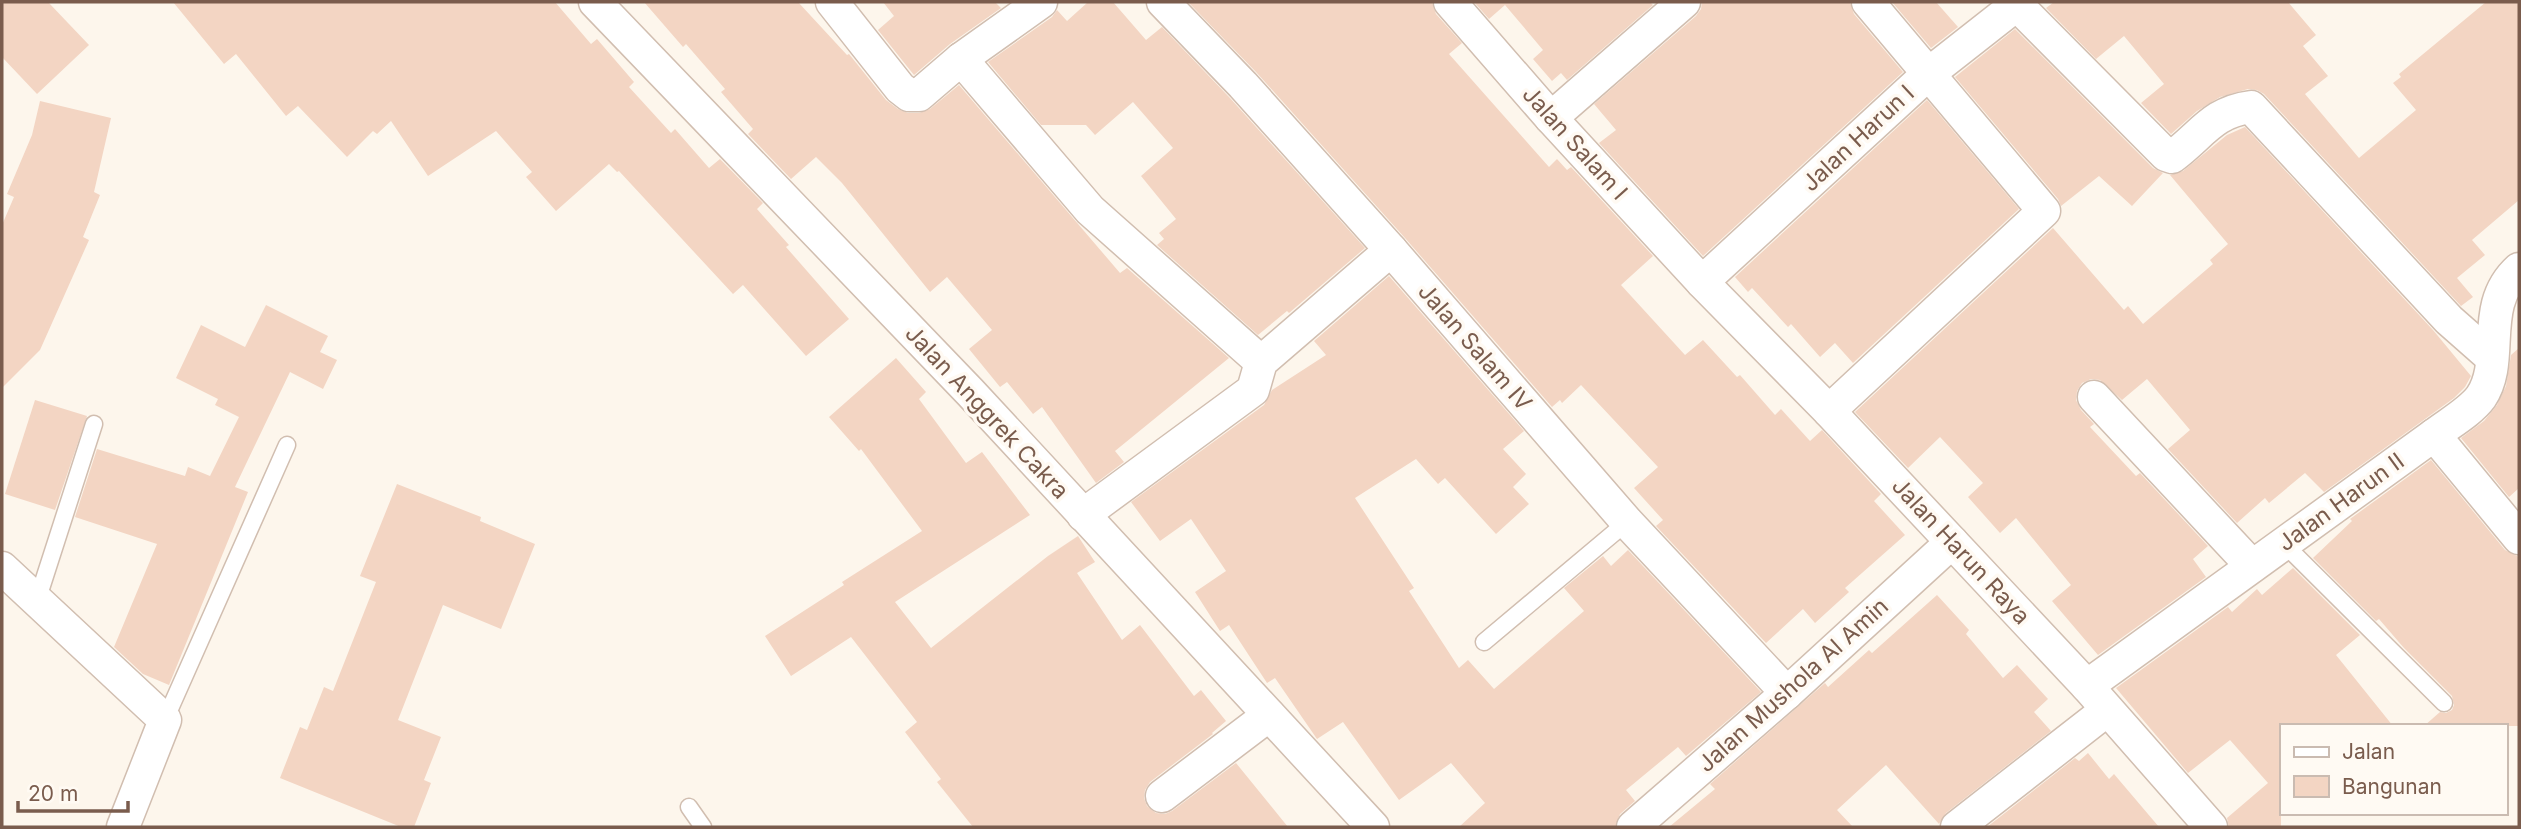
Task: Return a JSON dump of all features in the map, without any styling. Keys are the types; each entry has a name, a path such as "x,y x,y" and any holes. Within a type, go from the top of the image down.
{"street":[{"name":"Jalan Anggrek Cakra","path":"595,2 970,392 1373,827"},
{"path":"832,2 900,88 909,95 919,95 961,59 1041,2"},
{"name":"Jalan Salam IV","path":"1163,2 1243,85 1391,250 1627,522 1787,693"},
{"name":"Jalan Salam I","path":"1450,2 1550,118 1702,282"},
{"path":"1550,118 1684,2"},
{"path":"1829,411 2045,211 1927,75 1868,2"},
{"path":"2019,3 2166,155 2172,157 2188,146 2219,116 2235,109 2252,107 2449,320 2491,357"},
{"name":"Jalan Harun I","path":"1702,282 1927,75 2019,3"},
{"path":"961,59 1090,210 1261,362"},
{"path":"1083,515 1253,390 1261,362 1391,250"},
{"name":"Jalan Harun II","path":"2087,686 2434,435 2480,398 2489,380 2498,302 2504,286 2519,269"},
{"name":"Jalan Harun Raya","path":"1702,282 1829,411 2087,686 2211,827"},
{"path":"2094,397 2252,566"},
{"path":"2434,435 2519,538"},
{"name":"Jalan Mushola Al Amin","path":"1633,827 1787,693 1952,542"},
{"path":"2,568 165,720 123,827"},
{"path":"1957,827 2107,710"},
{"path":"1162,796 1269,715"}],"lane":[{"path":"37,601 94,424"},
{"path":"165,720 287,444"},
{"path":"1484,642 1627,522"},
{"path":"2284,544 2444,703"},
{"path":"689,807 703,827"}],"building":[{"path":"2,2 48,2 89,45 37,94 2,57"},
{"path":"173,2 555,2 591,44 597,39 634,82 629,87 671,133 675,129 709,168 720,159 763,203 757,209 789,245 786,247 849,319 806,356 743,285 733,294 619,171 609,164 556,211 526,177 532,172 496,131 428,176 391,121 377,134 373,131 347,157 298,106 286,116 236,54 224,64"},
{"path":"644,2 798,2 847,55 849,54 886,100 908,113 930,109 959,85 1120,273 1127,268 1229,358 1115,451 1124,462 1096,483 1042,407 1033,414 1007,382 1000,387 969,349 992,330 947,277 930,292 842,183 816,157 791,179 748,134 753,129 721,92 725,89 686,44 683,47"},
{"path":"883,2 995,2 1001,8 950,44 914,75 878,30 894,16"},
{"path":"1088,2 1113,2 1146,40 1162,27 1365,248 1289,313 1287,311 1258,335 1157,245 1164,239 1159,233 1176,219 1141,176 1173,148 1133,102 1095,135 1086,125 1041,125 988,62 1052,17 1057,10 1067,21"},
{"path":"1432,2 1436,14 1462,43 1449,54 1549,167 1557,159 1567,170 1571,167 1653,256 1621,285 1685,355 1703,340 1737,377 1740,375 1775,415 1781,409 1810,441 1822,430 1881,494 1874,501 1905,535 1845,588 1849,592 1815,623 1803,609 1766,643 1656,526 1663,520 1634,488 1658,467 1581,385 1562,403 1560,400 1552,407 1405,238 1256,72 1189,3"},
{"path":"1474,2 1650,2 1653,5 1567,80 1561,73 1552,81 1533,59 1543,50 1505,5 1489,19"},
{"path":"1702,2 1850,2 1854,14 1903,72 1703,256 1599,143 1616,130 1594,104 1696,16"},
{"path":"1892,2 1936,2 1958,27 1931,48"},
{"path":"2054,2 2288,2 2316,35 2303,46 2328,76 2305,94 2359,158 2416,110 2393,83 2401,77 2399,74 2486,2 2519,2 2519,200 2472,240 2485,255 2457,278 2473,297 2461,306 2264,94 2248,89 2220,97 2197,111 2171,134 2141,103 2164,84 2124,36 2096,59 2046,8"},
{"path":"2015,29 2153,168 2163,173 2132,206 2099,176 2061,206 2058,199 1955,77"},
{"path":"1927,100 2019,209 1853,363 1835,343 1820,357 1791,324 1788,327 1752,288 1748,292 1735,277"},
{"path":"40,101 111,118 94,192 100,195 83,237 89,240 40,350 2,388 2,225 14,197 7,194 32,135"},
{"path":"2245,127 2433,330 2471,376 2454,398 2324,492 2305,473 2269,503 2265,498 2237,523 2168,449 2190,430 2147,379 2122,400 2100,380 2091,379 2082,383 2076,400 2094,424 2090,427 2136,476 2140,473 2208,546 2193,559 2206,577 2098,655 2052,601 2071,585 2016,518 2000,533 1968,497 1983,483 1940,437 1908,468 1855,412 2053,228 2124,310 2128,306 2143,324 2213,264 2210,260 2228,244 2170,175 2183,171 2227,135"},
{"path":"1389,276 1524,431 1503,449 1526,474 1513,487 1529,504 1496,534 1445,478 1438,484 1416,459 1355,498 1414,588 1409,591 1459,668 1468,660 1494,689 1584,611 1564,588 1603,556 1611,566 1628,550 1761,692 1686,756 1678,747 1626,790 1635,801 1620,814 1615,827 1459,827 1485,803 1451,763 1399,800 1343,722 1317,739 1275,678 1267,683 1229,625 1220,631 1195,592 1226,571 1191,519 1160,541 1131,502 1264,405 1272,390 1326,355 1314,341"},
{"path":"266,305 328,336 320,352 337,360 323,389 290,372 235,487 248,492 169,685 143,674 114,647 157,544 75,517 97,449 185,476 188,467 210,476 239,417 215,405 218,399 176,378 201,325 245,347"},
{"path":"2519,348 2519,488 2509,497 2461,438 2484,421 2497,405 2506,386 2511,355"},
{"path":"896,358 926,392 919,399 966,463 982,452 1030,515 895,602 931,648 1048,556 1078,536 1095,562 1077,573 1122,640 1140,625 1194,696 1201,690 1226,721 1150,782 1144,798 1147,806 1156,813 1165,814 1172,811 1236,763 1288,827 973,827 937,782 941,779 905,732 917,722 851,637 791,676 765,636 922,531 861,449 859,451 829,417"},
{"path":"35,400 87,416 55,510 5,494"},
{"path":"2431,460 2505,550 2519,557 2519,726 2426,724 2440,712 2452,710 2452,696 2379,619 2376,621 2313,558 2352,521 2350,519"},
{"path":"397,484 481,517 480,521 535,544 501,629 443,605 398,720 441,737 424,780 431,783 414,827 401,827 280,778 300,727 307,730 324,687 333,691 376,582 360,576"},
{"path":"2293,568 2360,635 2336,655 2391,724 2280,724 2281,827 2229,827 2227,818 2268,783 2230,740 2188,773 2116,688 2228,607 2232,612 2257,589 2262,595"},
{"path":"1937,595 1969,630 1966,634 2003,678 2017,665 2048,699 2034,712 2051,731 1946,813 1939,824 1886,765 1837,810 1853,827 1669,827 1715,789 1710,784 1825,683 1828,687 1869,650 1872,653"},
{"path":"2088,753 2109,779 2114,774 2159,827 1987,827 2075,758 2079,761"}]}
